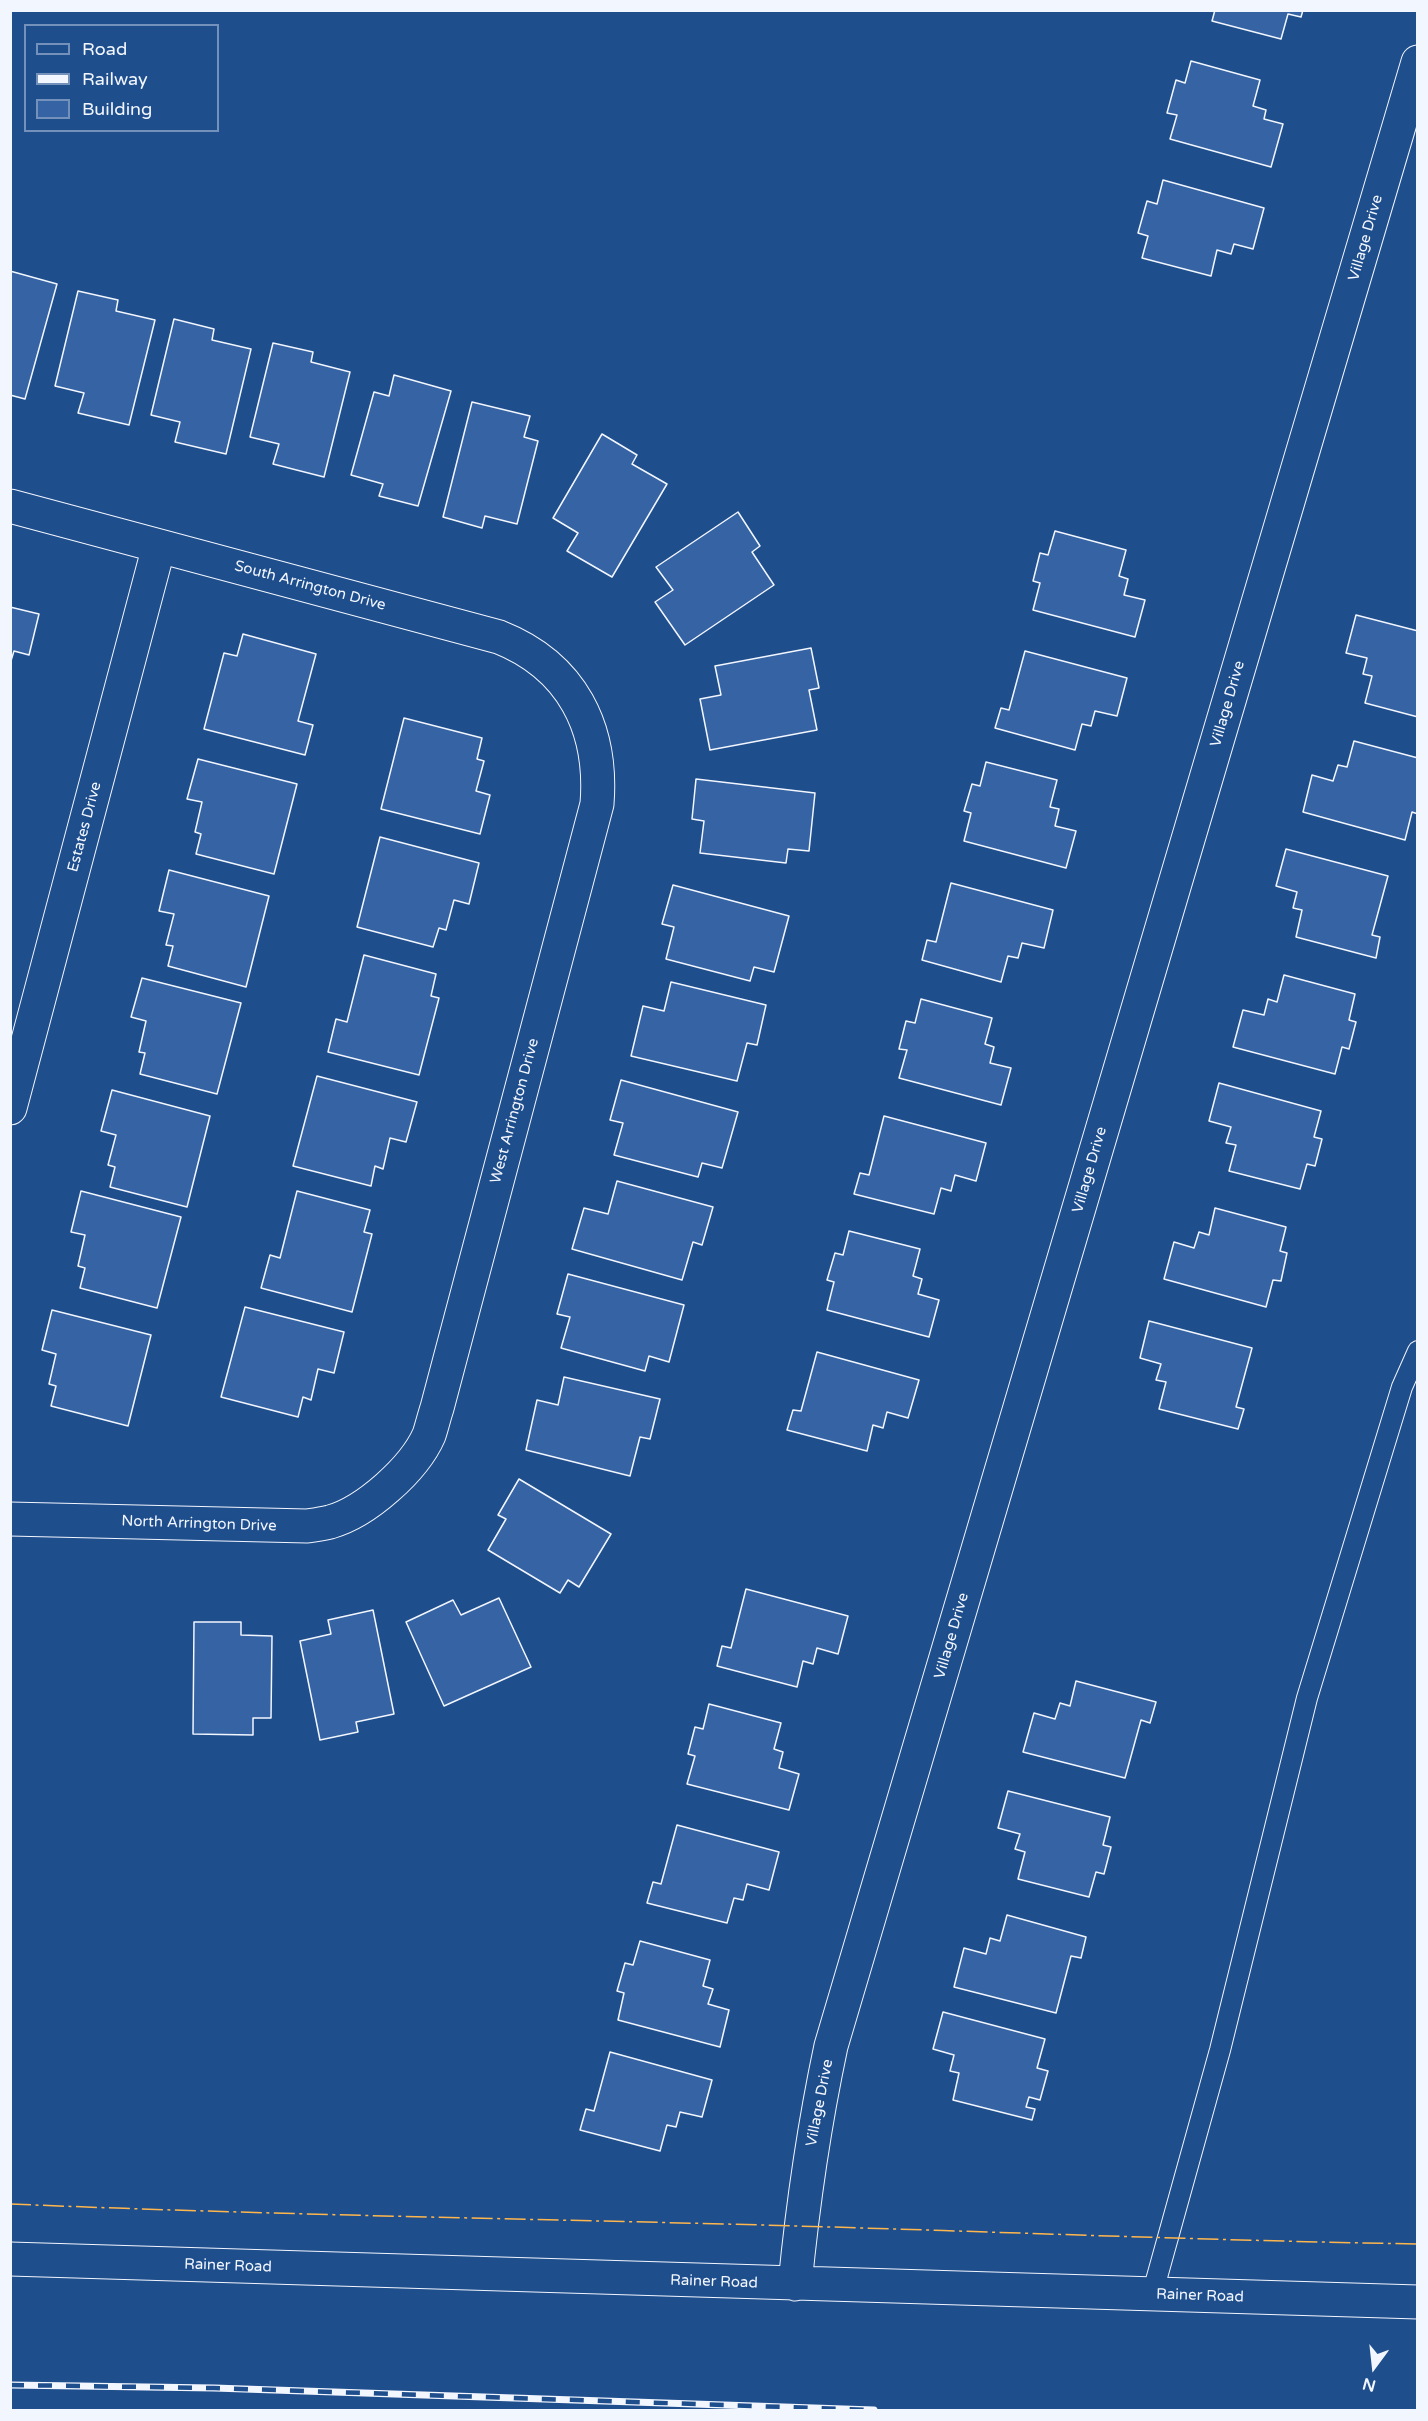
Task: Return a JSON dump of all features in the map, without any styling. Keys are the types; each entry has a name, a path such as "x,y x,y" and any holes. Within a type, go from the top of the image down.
{"street":[{"name":"Village Drive","path":"795,2284 805,2188 815,2123 831,2046 1417,66"},
{"name":"South Arrington Drive","path":"10,506 499,637 523,646 540,658 583,709"},
{"name":"Estates Drive","path":"10,1108 159,546"},
{"name":"West Arrington Drive","path":"379,1495 418,1454 429,1434 597,804 597,757 583,709"},
{"name":"North Arrington Drive","path":"10,1519 307,1526 331,1522 358,1510 379,1495"},
{"name":"Rainer Road","path":"10,2259 1418,2302"}],"lane":[{"path":"1152,2295 1220,2050 1306,1698 1402,1387 1418,1351"}],"building":[{"path":"1215,10 1303,10 1301,17 1288,14 1281,39 1212,21"},
{"path":"1191,61 1260,80 1253,106 1266,110 1264,119 1283,124 1271,167 1170,139 1177,115 1167,113 1176,80 1185,83"},
{"path":"1163,180 1264,208 1253,249 1234,244 1231,254 1217,250 1211,276 1142,258 1148,236 1138,233 1147,201 1157,204"},
{"path":"10,271 57,284 25,399 10,395"},
{"path":"78,291 118,300 116,311 155,320 129,425 78,413 84,393 55,386"},
{"path":"174,319 214,329 212,340 251,349 226,454 175,442 180,422 151,415"},
{"path":"273,343 313,352 311,362 350,372 324,477 273,464 279,444 250,437"},
{"path":"394,375 451,391 418,506 379,496 383,484 351,475 374,392 389,396"},
{"path":"472,402 530,416 524,437 538,441 517,524 485,516 482,528 443,517"},
{"path":"602,434 637,455 632,464 667,484 612,577 567,551 578,533 553,518"},
{"path":"738,512 760,546 752,552 774,585 685,645 655,602 673,590 656,567"},
{"path":"1055,531 1126,550 1119,576 1128,579 1124,595 1145,600 1135,637 1033,610 1040,583 1033,581 1040,553 1048,555"},
{"path":"10,607 39,614 29,655 14,651 10,664"},
{"path":"1356,615 1418,631 1418,717 1365,703 1372,676 1363,674 1367,658 1346,653"},
{"path":"243,634 316,654 298,721 313,725 305,755 204,729 224,653 237,656"},
{"path":"811,648 819,688 809,690 817,730 710,750 700,699 721,695 715,666"},
{"path":"1025,651 1127,678 1117,716 1095,711 1091,726 1082,724 1075,750 995,728 1001,708 1009,710"},
{"path":"404,718 482,738 477,759 484,761 476,791 490,795 480,834 381,809"},
{"path":"1354,741 1418,758 1418,814 1412,812 1405,840 1303,812 1312,775 1333,781 1338,765 1347,767"},
{"path":"198,759 297,784 274,874 196,854 201,834 195,832 202,802 187,799"},
{"path":"986,762 1057,780 1050,807 1059,809 1055,826 1076,831 1066,868 964,841 971,813 964,811 972,784 980,786"},
{"path":"696,779 815,793 809,851 788,849 786,863 700,853 704,821 692,819"},
{"path":"380,837 479,863 469,904 454,900 446,930 439,928 433,947 357,927"},
{"path":"1286,849 1388,876 1372,935 1380,937 1376,958 1296,937 1302,910 1293,908 1297,892 1276,886"},
{"path":"169,870 269,896 246,987 168,966 173,946 166,945 174,914 159,911"},
{"path":"951,883 1053,910 1044,948 1022,943 1018,958 1008,956 1001,982 922,960 927,940 936,942"},
{"path":"673,885 789,916 774,972 754,967 750,981 666,959 674,927 662,924"},
{"path":"364,955 436,974 431,996 439,998 419,1075 328,1052 336,1019 347,1022"},
{"path":"1284,975 1355,994 1349,1020 1356,1022 1349,1049 1342,1047 1335,1074 1233,1047 1243,1010 1264,1015 1268,999 1277,1002"},
{"path":"142,978 241,1003 217,1094 140,1074 145,1053 139,1052 146,1021 131,1017"},
{"path":"671,982 766,1005 757,1045 747,1043 737,1081 631,1056 643,1006 664,1011"},
{"path":"921,999 992,1018 985,1044 994,1047 990,1063 1011,1068 1001,1105 899,1078 907,1050 899,1049 906,1021 915,1023"},
{"path":"317,1076 417,1102 406,1142 390,1138 383,1169 375,1166 371,1186 293,1166"},
{"path":"621,1080 738,1112 722,1168 702,1163 698,1177 614,1155 623,1123 610,1120"},
{"path":"1219,1083 1321,1111 1314,1137 1322,1139 1315,1166 1307,1164 1300,1189 1229,1171 1236,1145 1226,1143 1231,1127 1209,1121"},
{"path":"112,1090 210,1116 187,1207 110,1187 115,1167 108,1165 116,1135 101,1131"},
{"path":"884,1116 986,1143 976,1181 955,1175 951,1191 941,1188 934,1214 854,1194 860,1173 869,1175"},
{"path":"617,1181 713,1207 702,1245 693,1242 682,1280 572,1249 584,1208 608,1214"},
{"path":"81,1191 181,1217 157,1308 80,1288 85,1268 78,1266 85,1235 71,1232"},
{"path":"297,1191 370,1210 364,1232 372,1234 352,1312 261,1288 270,1255 280,1258"},
{"path":"1215,1208 1286,1227 1280,1251 1287,1253 1281,1281 1273,1280 1266,1307 1164,1279 1174,1242 1194,1248 1199,1232 1209,1235"},
{"path":"849,1231 920,1249 913,1276 922,1279 918,1294 939,1300 929,1337 827,1310 834,1282 827,1280 835,1253 843,1255"},
{"path":"568,1274 684,1305 669,1362 649,1356 645,1371 561,1348 570,1317 557,1314"},
{"path":"245,1307 344,1332 334,1373 318,1369 311,1400 303,1397 298,1417 221,1397"},
{"path":"52,1310 151,1335 128,1426 51,1406 56,1386 49,1384 56,1354 42,1350"},
{"path":"1149,1321 1252,1348 1236,1407 1244,1409 1238,1429 1159,1409 1166,1382 1156,1380 1161,1364 1140,1358"},
{"path":"817,1352 919,1380 908,1418 887,1412 883,1428 873,1425 867,1451 787,1430 793,1410 801,1411"},
{"path":"564,1377 660,1399 650,1439 640,1437 630,1476 526,1450 537,1400 558,1405"},
{"path":"519,1479 611,1534 579,1587 568,1580 560,1593 488,1550 506,1519 498,1515"},
{"path":"746,1589 848,1616 838,1654 817,1648 813,1664 803,1661 797,1687 717,1666 722,1646 731,1648"},
{"path":"499,1598 531,1667 444,1706 406,1622 453,1600 461,1615"},
{"path":"373,1610 394,1714 356,1722 358,1732 320,1740 300,1641 331,1634 328,1620"},
{"path":"194,1622 241,1622 241,1635 272,1636 271,1718 253,1718 253,1735 193,1734"},
{"path":"1076,1681 1156,1702 1150,1723 1141,1720 1125,1778 1023,1752 1034,1713 1055,1719 1060,1703 1070,1706"},
{"path":"709,1704 781,1723 774,1749 783,1752 779,1768 799,1774 789,1810 687,1784 695,1756 688,1754 695,1727 703,1729"},
{"path":"1008,1791 1110,1817 1103,1845 1111,1847 1104,1874 1096,1872 1089,1897 1018,1879 1025,1852 1015,1849 1020,1834 998,1828"},
{"path":"677,1825 779,1852 769,1890 747,1884 743,1900 734,1898 727,1923 647,1903 653,1882 661,1884"},
{"path":"1007,1915 1086,1937 1081,1958 1071,1956 1056,2013 954,1987 964,1948 986,1954 990,1938 1000,1941"},
{"path":"640,1941 710,1960 703,1986 713,1989 708,2004 729,2010 720,2047 618,2020 624,1993 617,1991 625,1963 633,1965"},
{"path":"943,2012 1045,2039 1037,2068 1048,2071 1040,2100 1029,2097 1026,2107 1035,2109 1032,2120 953,2100 959,2073 950,2071 954,2055 933,2049"},
{"path":"610,2052 712,2080 702,2117 680,2112 676,2127 667,2125 660,2151 580,2130 586,2109 594,2111"}],"railway":[{"path":"10,2385 214,2388 874,2410"}],"power":[{"path":"10,2204 1418,2244"}]}
